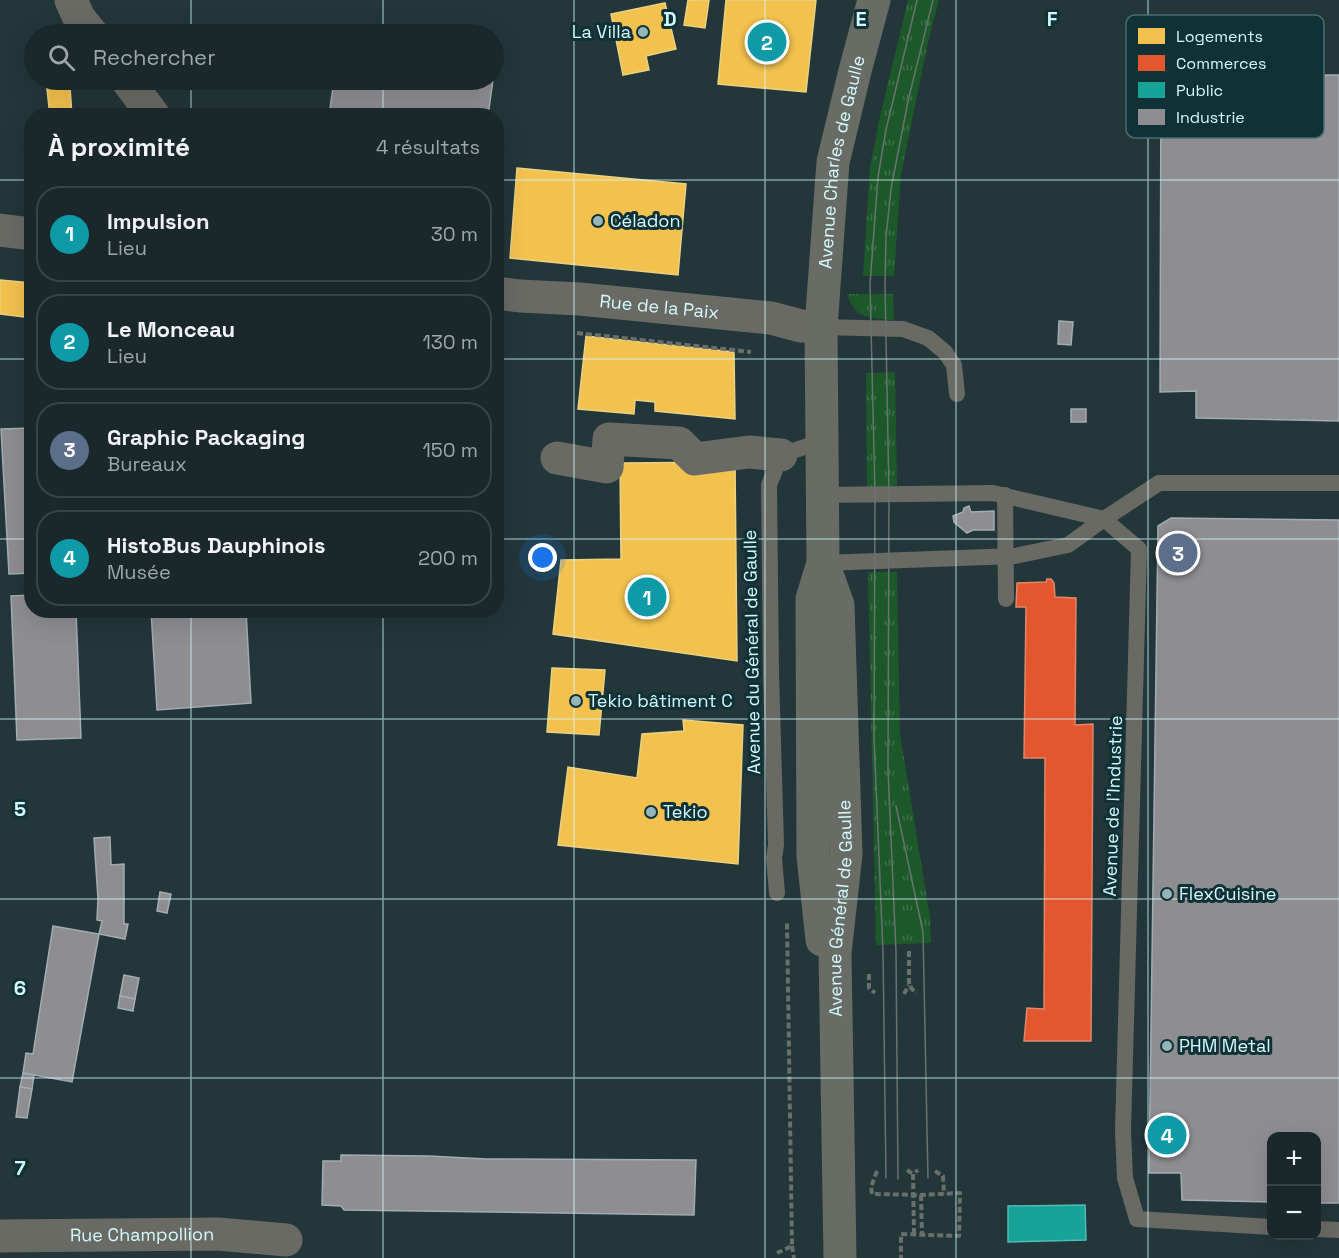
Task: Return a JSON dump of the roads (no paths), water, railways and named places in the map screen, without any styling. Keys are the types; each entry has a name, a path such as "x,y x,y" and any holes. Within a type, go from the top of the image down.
{"main road":[{"name":"Avenue Charles de Gaulle","path":"821,327 833,162 874,0"},
{"name":"Avenue Général de Gaulle","path":"821,327 823,563 838,605 846,854 829,897 823,953 826,1258"},
{"name":"Avenue Général de Gaulle","path":"829,897 835,953 840,1258"}],"street":[{"path":"71,0 84,24"},
{"path":"134,90 148,108"},
{"path":"0,230 24,233"},
{"name":"Rue de la Paix","path":"504,293 580,298 771,318 801,326 821,327"},
{"path":"557,458 607,467 609,439 679,443 695,459 749,452 781,455"},
{"name":"Rue Champollion","path":"0,1236 218,1234 286,1240"}],"lane":[{"path":"821,327 903,329 928,338 945,352 954,365 957,394"},
{"path":"781,455 822,441"},
{"name":"Avenue du Général de Gaulle","path":"777,893 774,858 776,845 769,484 781,455"},
{"path":"823,563 1006,557 1068,545 1159,483 1339,483"},
{"path":"822,495 993,493 1104,519"},
{"path":"1005,495 1006,599"},
{"name":"Avenue de l'Industrie","path":"1104,519 1139,549 1124,1130 1125,1178 1137,1219 1267,1227"},
{"path":"1321,1229 1339,1230"}],"tram line":[{"path":"886,1178 883,952 874,737 875,494 870,284 878,177 886,130 917,0"},
{"path":"898,1179 896,952 888,770 889,494 886,237 891,189 908,101 933,0"},
{"path":"896,806 923,932 928,1178"}],"place":[{"name":"La Villa","path":"643,32"},
{"name":"Le Monceau","path":"767,42"},
{"name":"Céladon","path":"598,221"},
{"name":"Graphic Packaging","path":"1178,553"},
{"name":"Impulsion","path":"647,597"},
{"name":"Tekio bâtiment C","path":"576,701"},
{"name":"Tekio","path":"651,812"},
{"name":"FlexCuisine","path":"1167,894"},
{"name":"PHM Metal","path":"1167,1046"},
{"name":"HistoBus Dauphinois","path":"1167,1135"}]}
